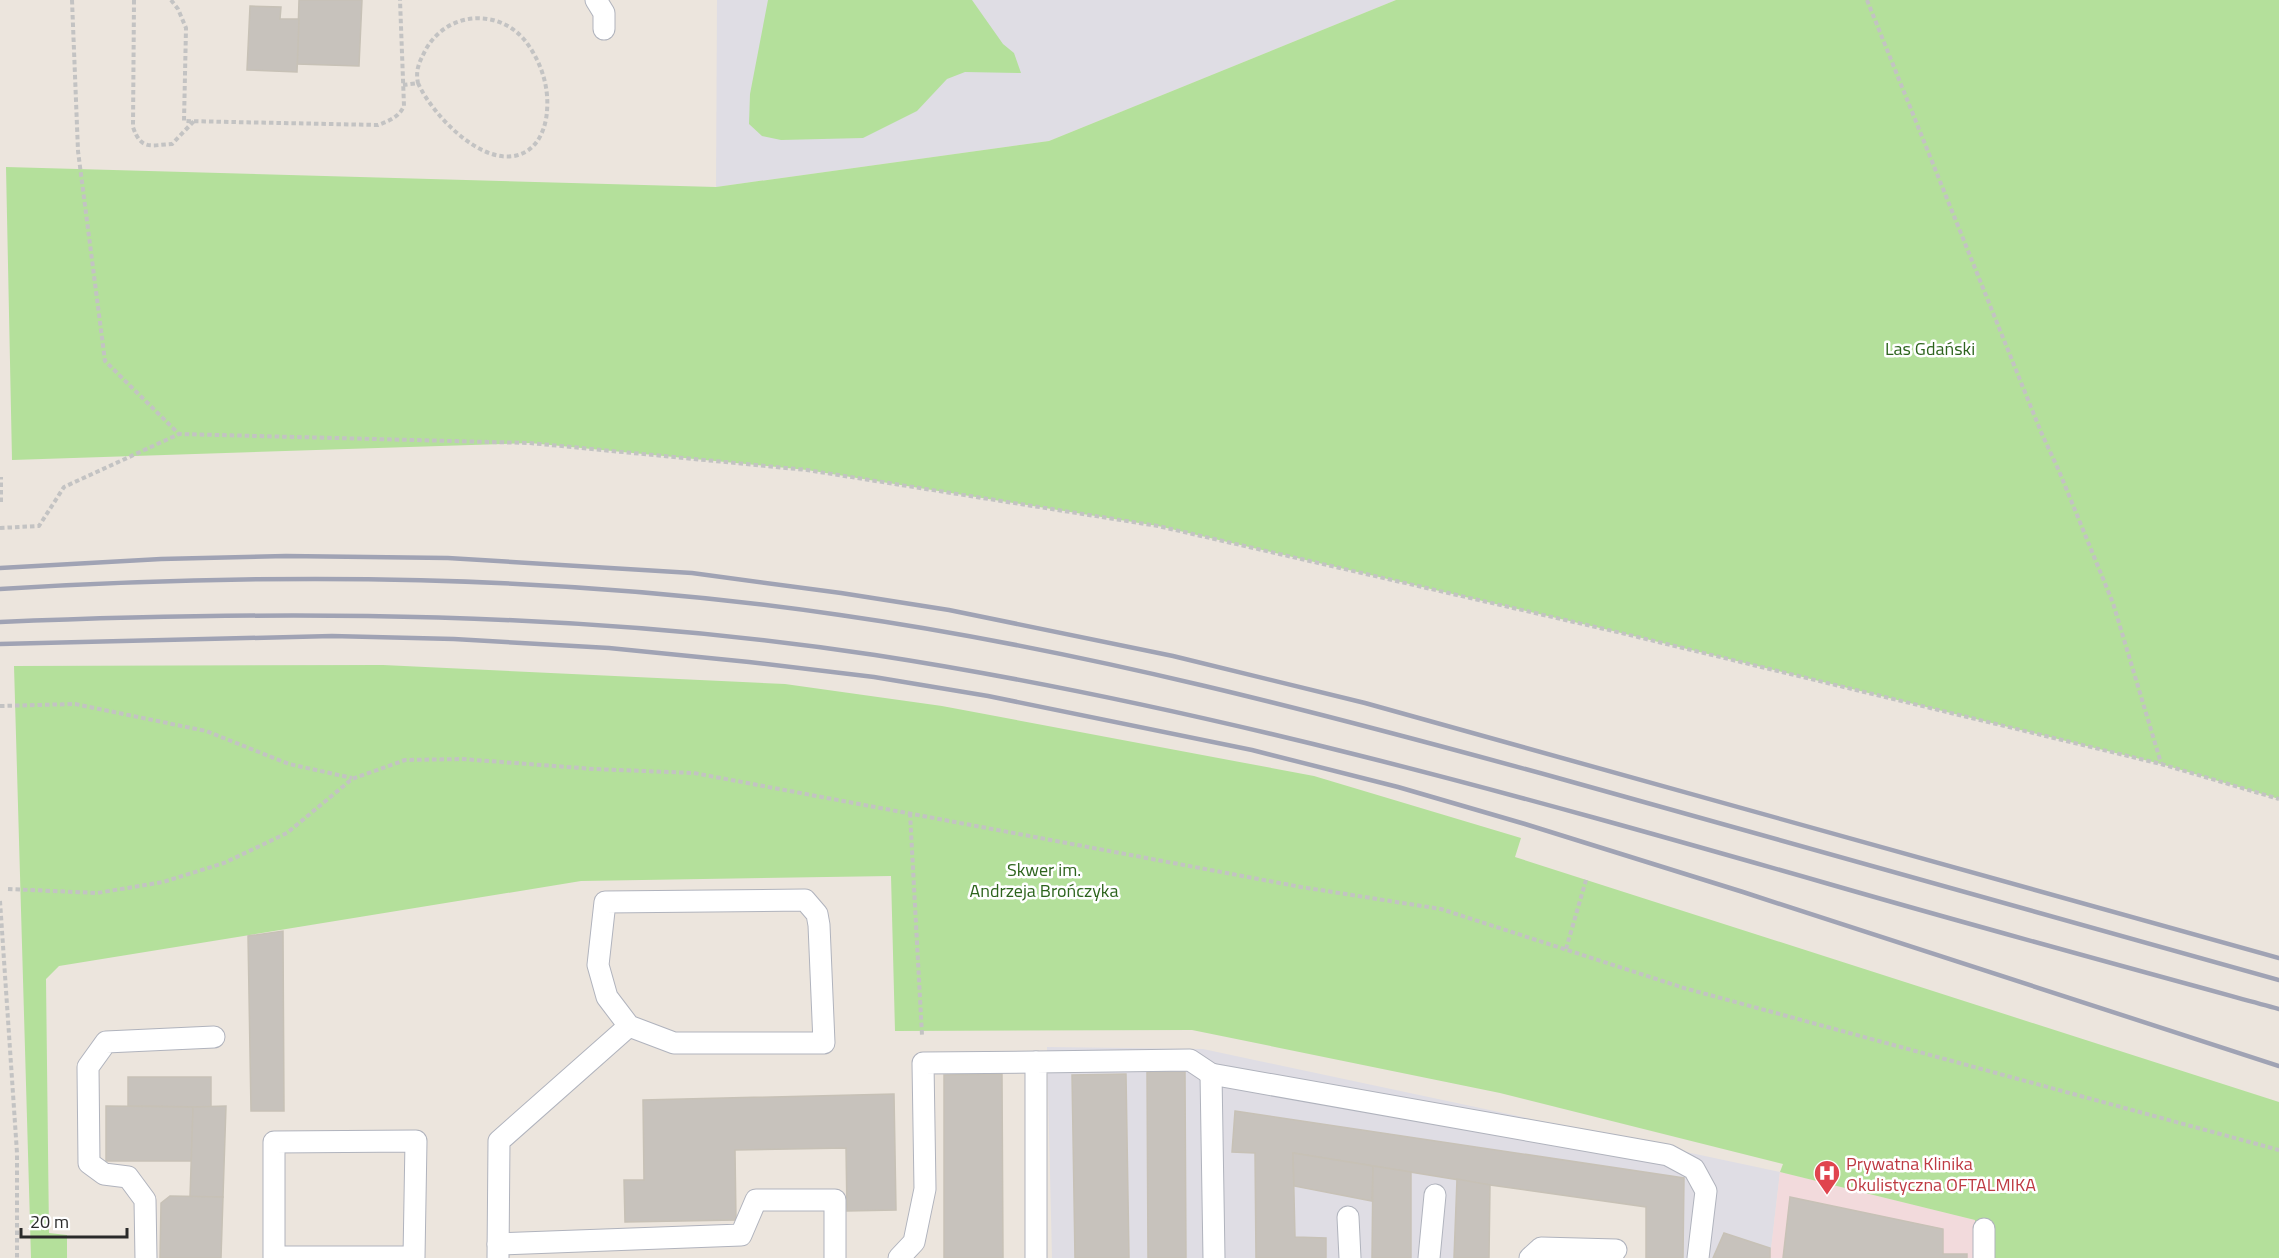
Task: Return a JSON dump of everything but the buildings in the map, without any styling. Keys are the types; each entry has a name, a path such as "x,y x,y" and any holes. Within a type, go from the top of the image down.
{"lane":[{"path":"596,0 604,14 604,29"},
{"path":"806,900 817,914 824,1043 674,1043 629,1026 607,997 598,965 605,902 806,900"},
{"path":"629,1026 499,1142 498,1251 741,1235 756,1200 835,1200 835,1258"},
{"path":"146,1258 145,1200 128,1178 104,1174 89,1163 88,1067 106,1042 214,1037"},
{"path":"899,1258 914,1242 925,1189 923,1062 1190,1060 1211,1074 1668,1155 1694,1169 1706,1191 1698,1258"},
{"path":"1036,1062 1036,1258"},
{"path":"1211,1074 1214,1258"},
{"path":"416,1141 414,1257 274,1258 274,1142 416,1141"},
{"path":"1429,1258 1435,1195"},
{"path":"1348,1217 1350,1258"},
{"path":"1984,1230 1984,1258"},
{"path":"1530,1258 1541,1248 1616,1250"}],"path":[{"path":"72,0 78,151 105,361 179,434"},
{"path":"134,0 133,127 136,136 144,145 172,144 194,121"},
{"path":"171,0 178,9 186,28 184,121 378,125 391,120 401,112 404,106 400,0"},
{"path":"1867,0 2041,432 2113,603 2161,764"},
{"path":"468,18 497,22 508,26 528,45 540,66 547,91 545,126 532,148 523,154 501,157 493,155 472,144 444,120 422,93 418,83 416,73 423,56 433,38 449,25 468,18"},
{"path":"403,85 418,83"},
{"path":"0,528 39,526 64,487 179,434 542,444 807,470 1146,524 1625,634 2161,764 2279,799"},
{"path":"1,502 2,477"},
{"path":"0,706 75,704 206,731 289,764 352,779"},
{"path":"8,889 97,893 163,882 214,866 287,833 352,779 405,760 462,759 594,769 694,773 1301,887 1441,909 1695,991 2279,1150"},
{"path":"910,813 923,1062"},
{"path":"1566,949 1586,880"},
{"path":"0,902 17,1153 17,1258"}],"shaded area":[{"path":"717,0 1396,0 1049,141 716,187"},
{"path":"1047,1047 1203,1049 1780,1172 1770,1258 1646,1258 1646,1207 1457,1179 1454,1258 1052,1258"},
{"name":"Prywatna Klinika Okulistyczna OFTALMIKA","path":"1780,1172 1975,1220 1975,1258 1770,1258"}],"green space":[{"path":"768,0 972,0 1003,44 1014,53 1021,73 965,72 947,79 917,111 863,138 781,140 762,136 749,124 750,94"},
{"name":"Las Gdański","path":"1396,0 2279,0 2279,799 2161,764 1613,631 1158,526 807,470 530,443 12,460 6,167 716,187 1049,141"},
{"name":"Skwer im. Andrzeja Brończyka","path":"383,665 785,684 942,706 1314,776 1521,838 1515,857 2279,1102 2279,1258 1975,1258 1975,1220 1780,1172 1783,1164 1500,1093 1192,1030 895,1031 891,876 581,881 59,966 46,979 49,1233 67,1235 67,1258 31,1258 14,666"}],"railway":[{"path":"0,568 161,559 286,556 448,558 692,573 949,610 1173,656 1365,703 2279,958"},
{"path":"0,589 210,580 421,580 526,584 736,601 931,629 1202,685 1380,730 2279,980"},
{"path":"0,622 219,616 329,616 548,622 766,640 875,655 1116,699 1474,785 2279,1009"},
{"path":"0,644 332,636 454,639 609,648 749,662 874,677 988,696 1252,750 1398,787 1743,892 2279,1066"}],"place":[{"name":"Prywatna Klinika Okulistyczna OFTALMIKA","path":"1827,1196"}]}
